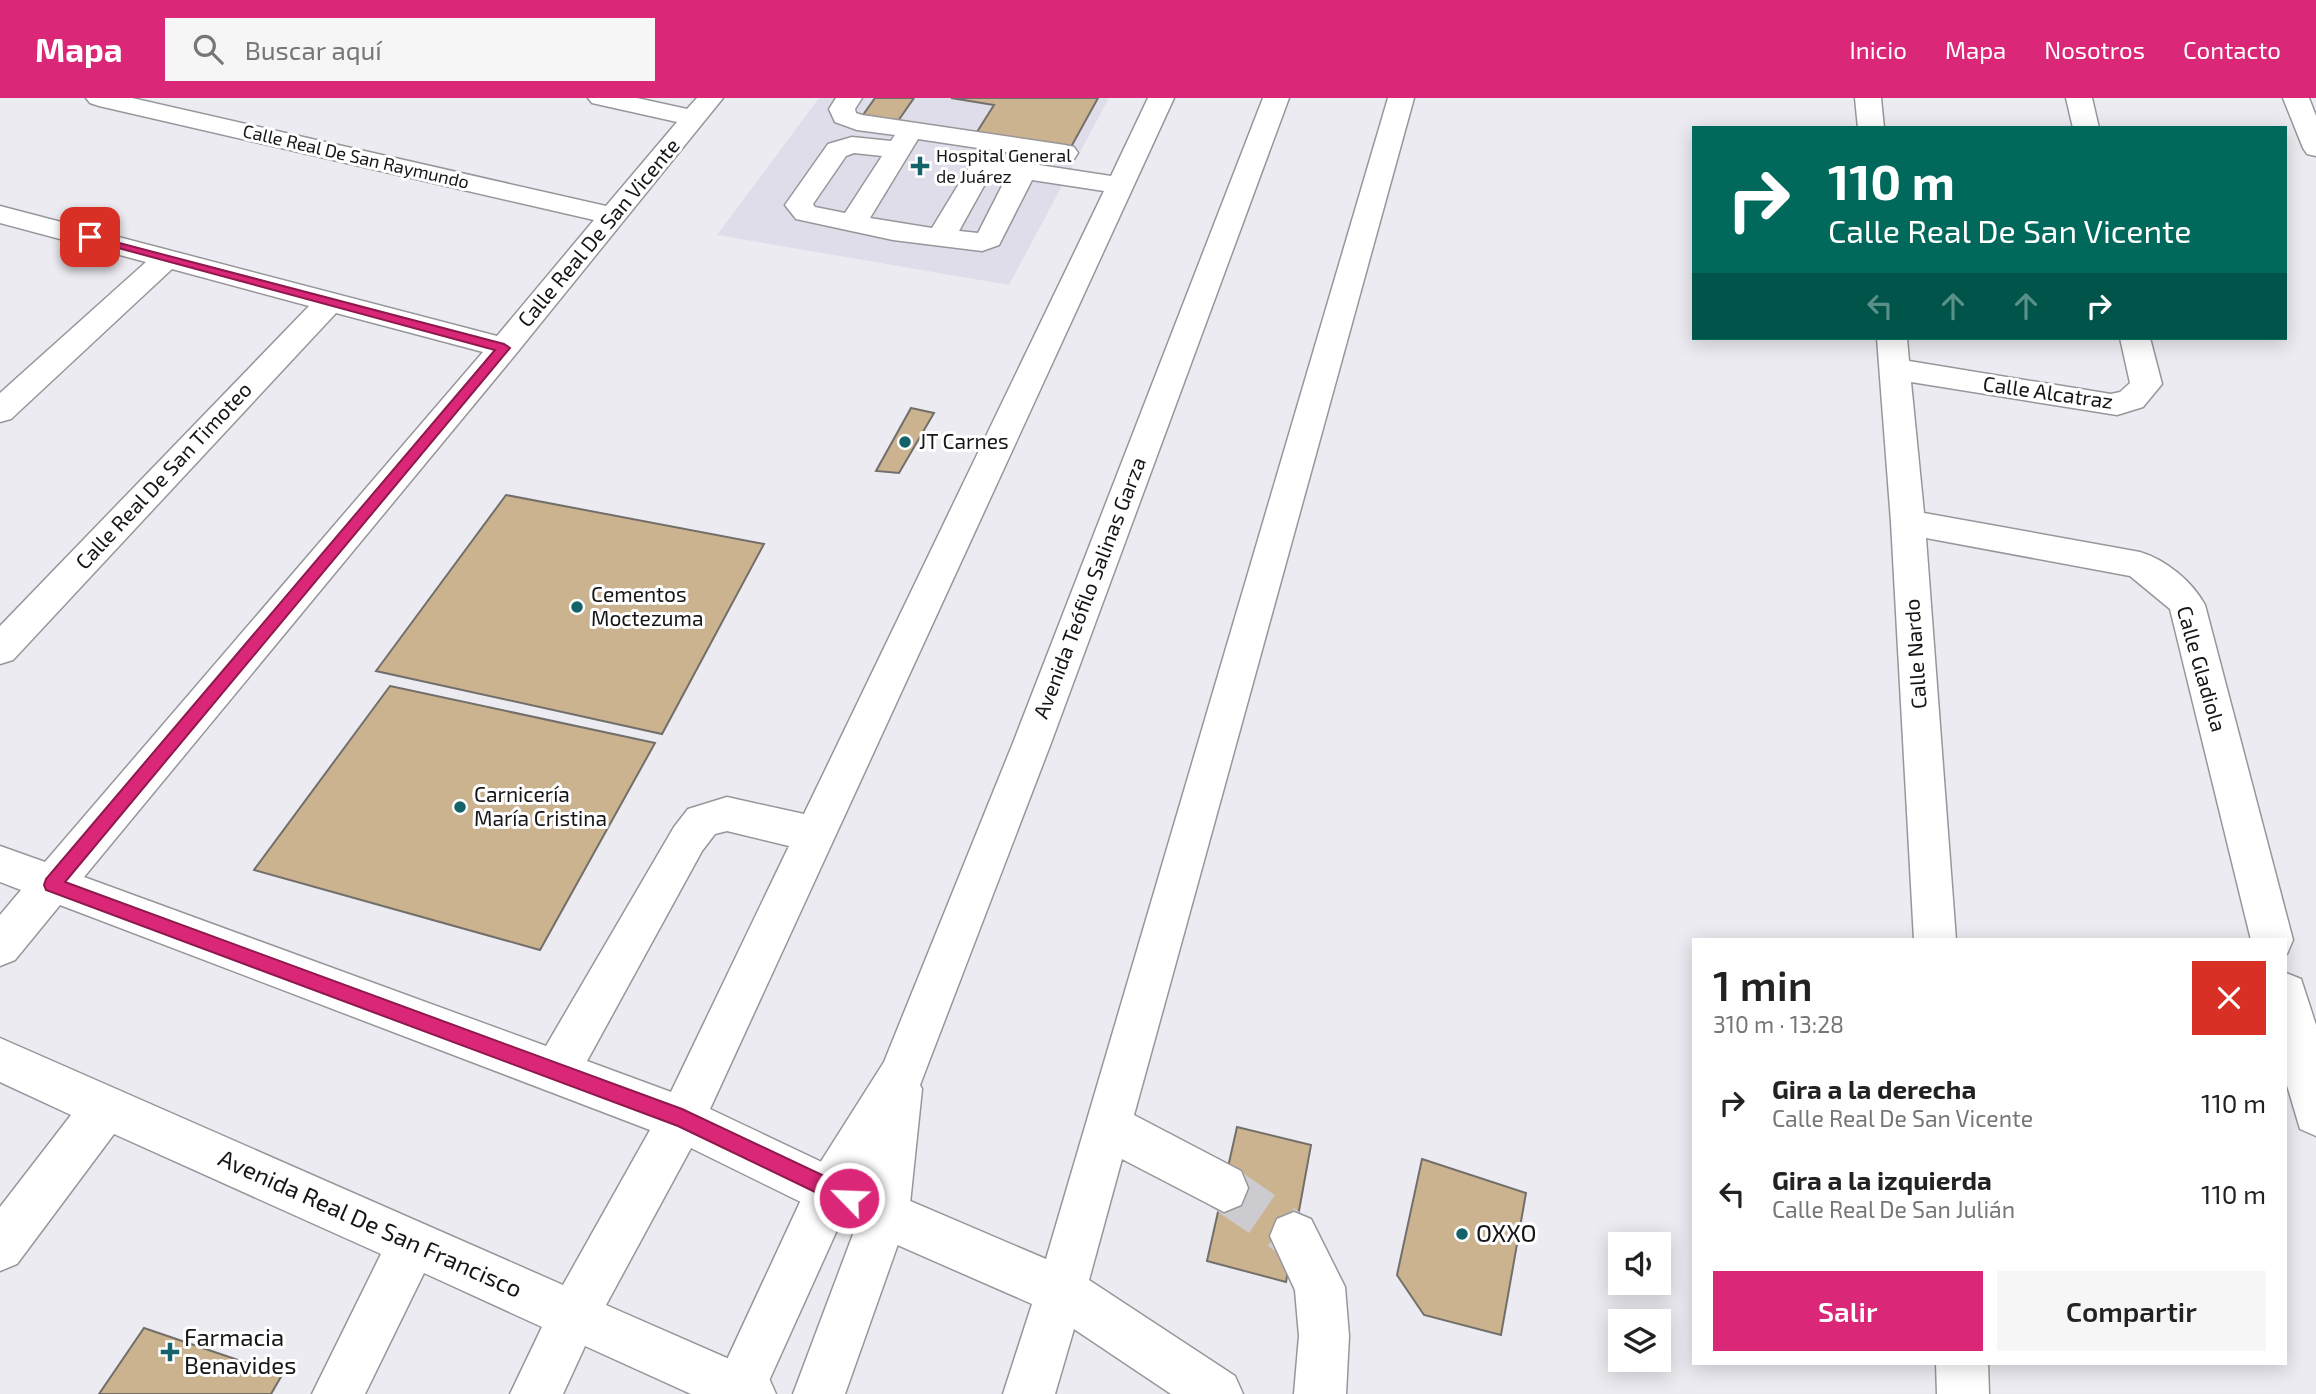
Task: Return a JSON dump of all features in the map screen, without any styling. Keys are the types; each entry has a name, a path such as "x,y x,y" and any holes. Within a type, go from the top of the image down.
{"street":[{"name":"Calle Real De San Raymundo","path":"99,98 613,216"},
{"path":"601,98 702,108"},
{"path":"849,98 842,108 844,117 905,140 1124,174"},
{"path":"536,1394 574,1314 682,1119 1161,98"},
{"name":"Avenida Teófilo Salinas Garza","path":"742,1393 830,1191 901,1076 1032,743 1276,98"},
{"path":"1029,1394 1061,1291 1401,98"},
{"path":"1868,98 1871,126"},
{"path":"2079,98 2086,126"},
{"path":"2296,98 2316,148"},
{"name":"Calle Real De San Vicente","path":"0,946 504,348 702,108"},
{"path":"853,223 905,140"},
{"path":"905,140 852,145 837,150 799,205 806,214 940,239 982,242 989,239 1023,171"},
{"path":"940,239 979,170 993,166 1023,171 1124,174"},
{"path":"4,219 168,257 504,348"},
{"path":"0,411 168,257"},
{"name":"Calle Real De San Timoteo","path":"0,650 328,302"},
{"name":"Calle Alcatraz","path":"1894,353 2111,405 2130,403 2139,396 2146,384 2135,340"},
{"name":"Calle Nardo","path":"1894,353 1908,522 1935,938"},
{"name":"Calle Gladiola","path":"1908,522 2140,565 2178,593 2187,606 2271,938"},
{"path":"556,1073 688,839 702,821 727,814 814,834"},
{"path":"0,864 682,1119 830,1191 1061,1291 1217,1394"},
{"path":"2287,997 2316,1113"},
{"name":"Avenida Real De San Francisco","path":"0,1060 574,1314 742,1393"},
{"name":"Avenida Teófilo Salinas Garza","path":"819,1394 885,1213 901,1076"},
{"path":"0,1247 105,1108"},
{"path":"1107,1126 1224,1188"},
{"path":"1294,1236 1320,1287 1324,1336 1320,1394"},
{"path":"338,1394 413,1242"},
{"path":"1962,1365 1964,1394"}],"shaded area":[{"name":"Hospital General de Juárez","path":"819,98 1109,98 1009,285 717,235"}],"building":[{"path":"875,98 914,98 898,121 863,115"},
{"path":"951,98 1098,98 1071,147 977,132 994,105"},
{"name":"JT Carnes","path":"911,408 934,413 899,473 876,471"},
{"name":"Cementos Moctezuma","path":"506,495 764,544 662,734 376,671"},
{"name":"Carnicería María Cristina","path":"390,686 655,743 540,950 254,870"},
{"path":"1237,1127 1311,1145 1286,1282 1207,1261"},
{"name":"OXXO","path":"1422,1159 1526,1193 1501,1335 1424,1315 1397,1275"},
{"name":"Farmacia Benavides","path":"144,1328 282,1375 271,1394 99,1394"}],"tunnel":[{"path":"1224,1188 1294,1236"}],"place":[{"name":"Hospital General de Juárez","path":"920,166"},
{"name":"JT Carnes","path":"905,442"},
{"name":"Cementos Moctezuma","path":"577,607"},
{"name":"Carnicería María Cristina","path":"460,807"},
{"name":"OXXO","path":"1462,1234"},
{"name":"Farmacia Benavides","path":"170,1352"}],"route":[{"path":"90,237 504,348 52,885 682,1119 849,1198"}]}
